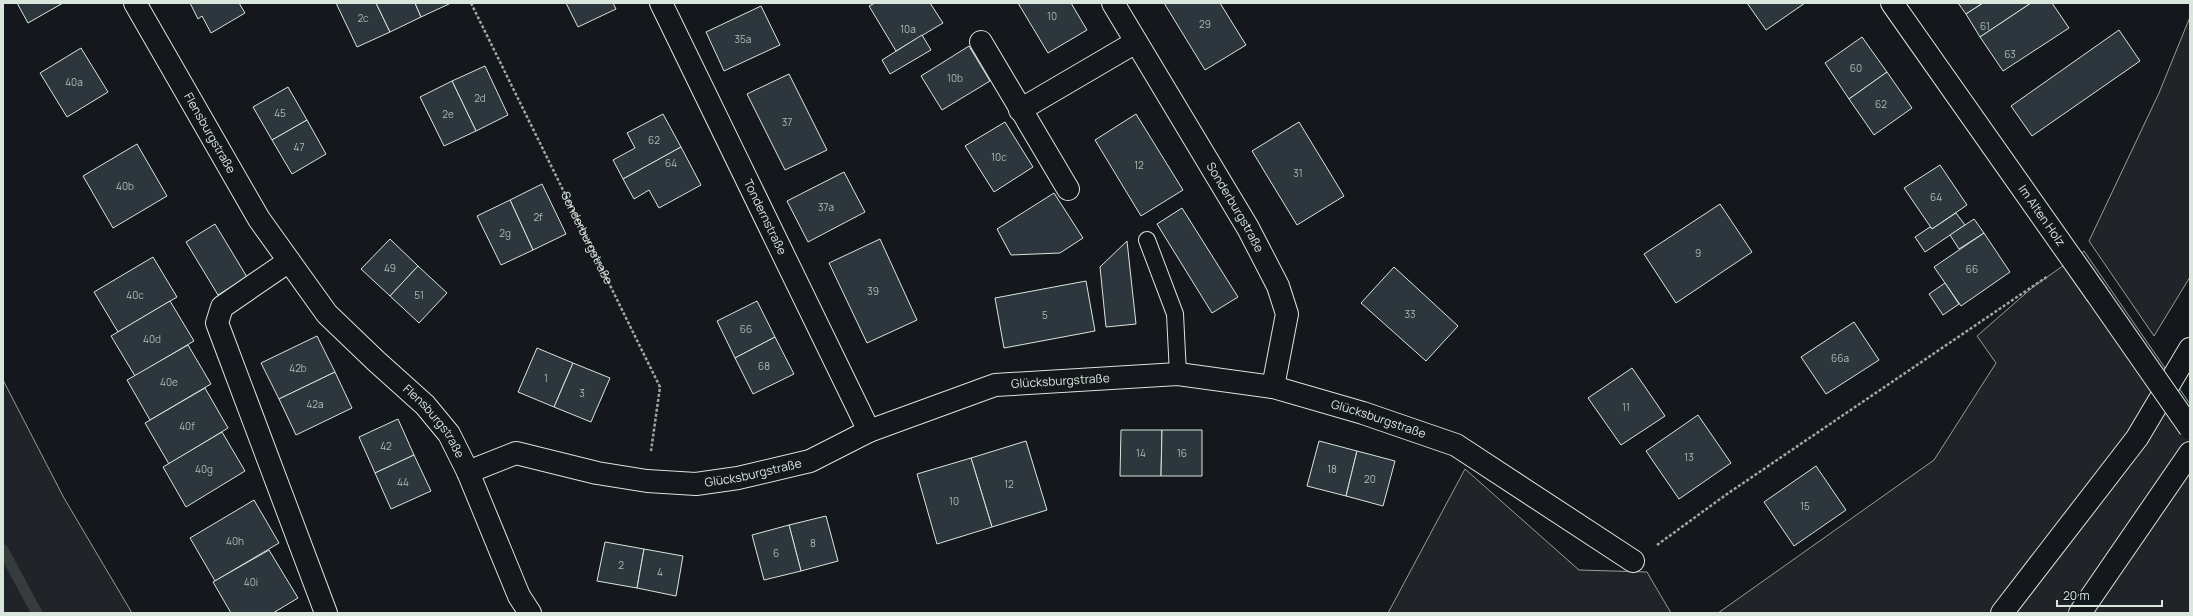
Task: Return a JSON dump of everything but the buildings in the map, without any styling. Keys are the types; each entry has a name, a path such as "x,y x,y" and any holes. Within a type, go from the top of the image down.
{"main road":[{"name":"Flensburgstraße","path":"135,3 259,219 289,261 328,314 376,361 425,405 449,434 468,472 519,596 530,613"},
{"name":"Tondernstraße","path":"661,3 869,431"},
{"name":"Sonderburgstraße","path":"1113,3 1248,228 1278,286 1287,314 1273,387"},
{"name":"Im Alten Holz","path":"1892,3 2190,428"},
{"path":"981,42 1068,189"},
{"path":"1020,110 1136,42"},
{"path":"289,261 222,307 217,323 326,613"},
{"path":"2002,613 2137,438 2190,349"},
{"name":"Glücksburgstraße","path":"468,472 516,454 597,473 647,481 696,484 738,478 810,461 869,431 995,385 1178,374 1273,387 1363,413 1456,445 1633,561"},
{"path":"2080,613 2190,453"}],"lane":[{"path":"1147,240 1175,314 1178,374"}],"path":[{"name":"Sonderburgstraße","path":"472,3 660,387 647,481"},
{"path":"1633,561 1727,494 2073,260"}],"shaded area":[{"path":"2190,17 2190,277 2154,336 2089,241 2159,93"},
{"path":"2084,251 2190,404 2190,613 1718,613 1934,460 1996,363 1977,336 2033,287"},
{"path":"3,380 64,498 132,613 3,613"},
{"path":"1465,469 1579,570 1647,572 1671,613 1388,613"}],"waterway":[{"path":"3,550 37,613"}]}
